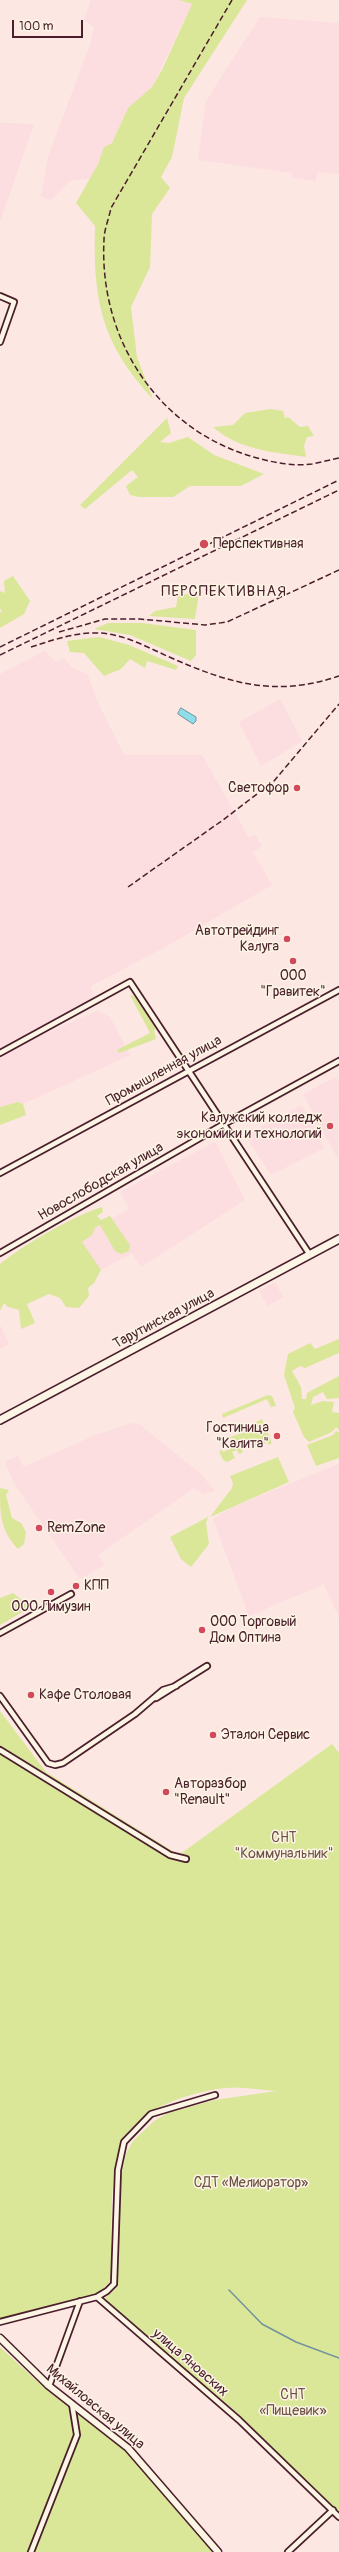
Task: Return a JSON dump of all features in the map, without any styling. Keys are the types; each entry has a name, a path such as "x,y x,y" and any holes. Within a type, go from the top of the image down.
{"main road":[{"name":"Тарутинская улица","path":"0,1420 339,1239"}],"street":[{"path":"0,296 14,302 0,342"},
{"path":"0,1053 130,982 190,1070 310,1255"},
{"name":"Промышленная улица","path":"0,1174 190,1070 338,992"},
{"name":"Новослободская улица","path":"0,1253 224,1124 339,1061"},
{"path":"0,1633 71,1594"},
{"path":"0,1696 48,1763 55,1765 63,1764 163,1690 176,1686 207,1666"},
{"path":"0,1750 170,1855 186,1859"},
{"path":"0,2322 97,2297 107,2291 114,2284 118,2170 124,2142 151,2114 215,2095"},
{"name":"улица Яновских","path":"97,2297 239,2420 339,2517"},
{"path":"49,2386 80,2301"},
{"name":"Михайловская улица","path":"0,2338 49,2386 128,2448 218,2552"},
{"path":"31,2552 77,2434 72,2404"},
{"path":"288,2552 333,2510"}],"shaded area":[{"path":"91,0 179,0 192,4 152,87 128,108 112,143 104,147 98,164 90,178 70,181 51,200 41,196 48,157 91,42 94,27 84,20"},
{"path":"260,17 339,23 339,174 317,172 316,181 292,178 292,173 198,160 206,101"},
{"path":"0,123 34,124 0,222"},
{"path":"45,651 56,662 64,658 71,667 87,674 99,705 124,755 202,755 249,838 255,835 262,846 253,852 272,885 165,947 91,986 94,998 0,1048 0,674"},
{"path":"280,699 302,741 261,766 239,722"},
{"path":"97,1011 110,1017 130,1055 23,1104 18,1102 0,1107 0,1057 17,1046"},
{"name":"Калужский колледж экономики и технологий","path":"336,1077 339,1082 338,1159 303,1094"},
{"path":"302,1105 324,1148 271,1175 245,1135"},
{"path":"215,1142 245,1200 141,1267 132,1253 90,1276 71,1241 129,1209 120,1192"},
{"path":"275,1282 283,1297 268,1306 259,1291"},
{"path":"0,1325 9,1344 0,1349"},
{"path":"133,1423 139,1424 201,1474 215,1491 204,1494 194,1488 98,1555 104,1565 80,1579 14,1483 5,1462 17,1456 24,1467 93,1436"},
{"path":"339,1464 339,1618 324,1584 249,1616 213,1519 233,1507"}],"green space":[{"path":"179,0 247,0 184,98 172,157 161,177 170,188 152,214 150,267 131,307 137,357 153,399 135,379 111,339 99,298 96,276 95,226 76,203 98,164 104,147 112,143 128,108 152,87 162,70 192,4"},
{"path":"271,409 283,411 285,418 288,417 300,427 308,426 314,436 307,437 304,446 306,457 257,449 234,441 213,427 233,425 245,413"},
{"path":"167,418 171,433 160,442 169,443 188,437 214,455 264,474 241,486 190,486 173,497 139,497 130,495 126,486 138,477 132,470 85,509 80,505"},
{"path":"13,576 30,601 24,614 0,628 0,613 2,610 0,609 0,591 5,593 4,581"},
{"path":"199,593 195,619 149,616 155,611 176,607 178,595"},
{"path":"108,623 142,623 196,630 196,655 191,661 130,635 94,629"},
{"path":"99,637 129,645 178,666 176,670 147,661 145,668 130,659 121,669 104,676 84,653 70,652 67,641"},
{"path":"130,995 134,996 156,1027 154,1031 156,1039 119,1053 117,1050 150,1033"},
{"path":"18,1102 23,1104 26,1115 0,1125 0,1107"},
{"path":"102,1207 103,1212 97,1216 101,1220 110,1216 130,1245 129,1251 121,1254 115,1251 100,1225 95,1228 92,1235 82,1242 101,1270 94,1283 88,1288 89,1296 79,1308 66,1307 60,1298 49,1294 27,1304 35,1323 21,1329 19,1310 8,1307 4,1303 0,1311 0,1264 22,1248 63,1224 76,1217"},
{"path":"339,1339 339,1353 305,1368 300,1366 292,1371 301,1387 302,1399 306,1399 307,1393 339,1376 339,1398 327,1399 323,1392 313,1397 311,1405 323,1401 334,1402 332,1412 339,1413 339,1430 336,1427 332,1432 309,1442 304,1437 293,1412 295,1408 284,1375 288,1354 310,1343 315,1349"},
{"path":"268,1395 272,1396 276,1406 271,1407 267,1399 223,1418 222,1414"},
{"path":"262,1419 272,1443 269,1445 267,1442 255,1446 252,1440 240,1445 243,1452 239,1454 237,1450 232,1452 235,1458 227,1462 223,1460 219,1451 222,1450 223,1452 234,1447 230,1437 258,1428 256,1422"},
{"path":"336,1431 339,1433 339,1458 316,1466 307,1445 333,1435"},
{"path":"278,1457 289,1482 210,1517 232,1488 233,1483 230,1476"},
{"path":"0,1488 9,1490 6,1495 12,1518 21,1523 26,1532 24,1544 18,1549 4,1528 0,1506"},
{"path":"208,1517 206,1523 209,1544 191,1567 181,1559 170,1537"},
{"path":"13,1593 31,1607 0,1625 0,1598"},
{"path":"0,1711 46,1772 179,1855 332,1744 339,1753 339,2513 234,2410 103,2300 116,2288 121,2177 126,2154 133,2141 154,2121 168,2113 214,2100 277,2091 237,2087 210,2090 177,2099 161,2106 134,2125 124,2138 118,2153 115,2167 112,2199 111,2281 97,2294 0,2320"},
{"path":"0,2347 39,2383 123,2448 213,2552 0,2552"}],"water":[{"path":"181,708 196,717 196,721 193,724 178,714"}],"waterway":[{"path":"229,2290 262,2324 296,2342 339,2358"}],"railway":[{"path":"232,0 111,208 104,236 105,275 111,309 122,341 138,371 158,398 183,421 212,440 244,454 278,463 304,465 339,458"},
{"path":"0,647 339,480"},
{"path":"0,655 339,490"},
{"path":"59,632 105,619 140,619 205,625 227,622 339,570"},
{"path":"31,647 73,635 99,633 125,638 210,674 252,684 293,686 315,683 339,676"},
{"path":"128,887 223,820 274,781 339,704"}],"place":[{"name":"Перспективная","path":"204,544"},
{"name":"Светофор","path":"297,788"},
{"name":"Автотрейдинг Калуга","path":"287,939"},
{"name":"ООО \"Гравитек\"","path":"293,961"},
{"name":"Калужский колледж экономики и технологий","path":"330,1126"},
{"name":"Гостиница \"Калита\"","path":"277,1436"},
{"name":"RemZone","path":"39,1528"},
{"name":"КПП","path":"76,1586"},
{"name":"ООО Лимузин","path":"51,1592"},
{"name":"ООО Торговый Дом Оптина","path":"202,1630"},
{"name":"Кафе Столовая","path":"31,1695"},
{"name":"Эталон Сервис","path":"213,1735"},
{"name":"Авторазбор \"Renault\"","path":"166,1792"}],"district":[{"name":"ПЕРСПЕКТИВНАЯ","path":"224,592"}],"park label":[{"name":"СНТ \"Коммунальник\"","path":"284,1846"},
{"name":"СДТ «Мелиоратор»","path":"251,2183"},
{"name":"СНТ «Пищевик»","path":"293,2404"}]}
